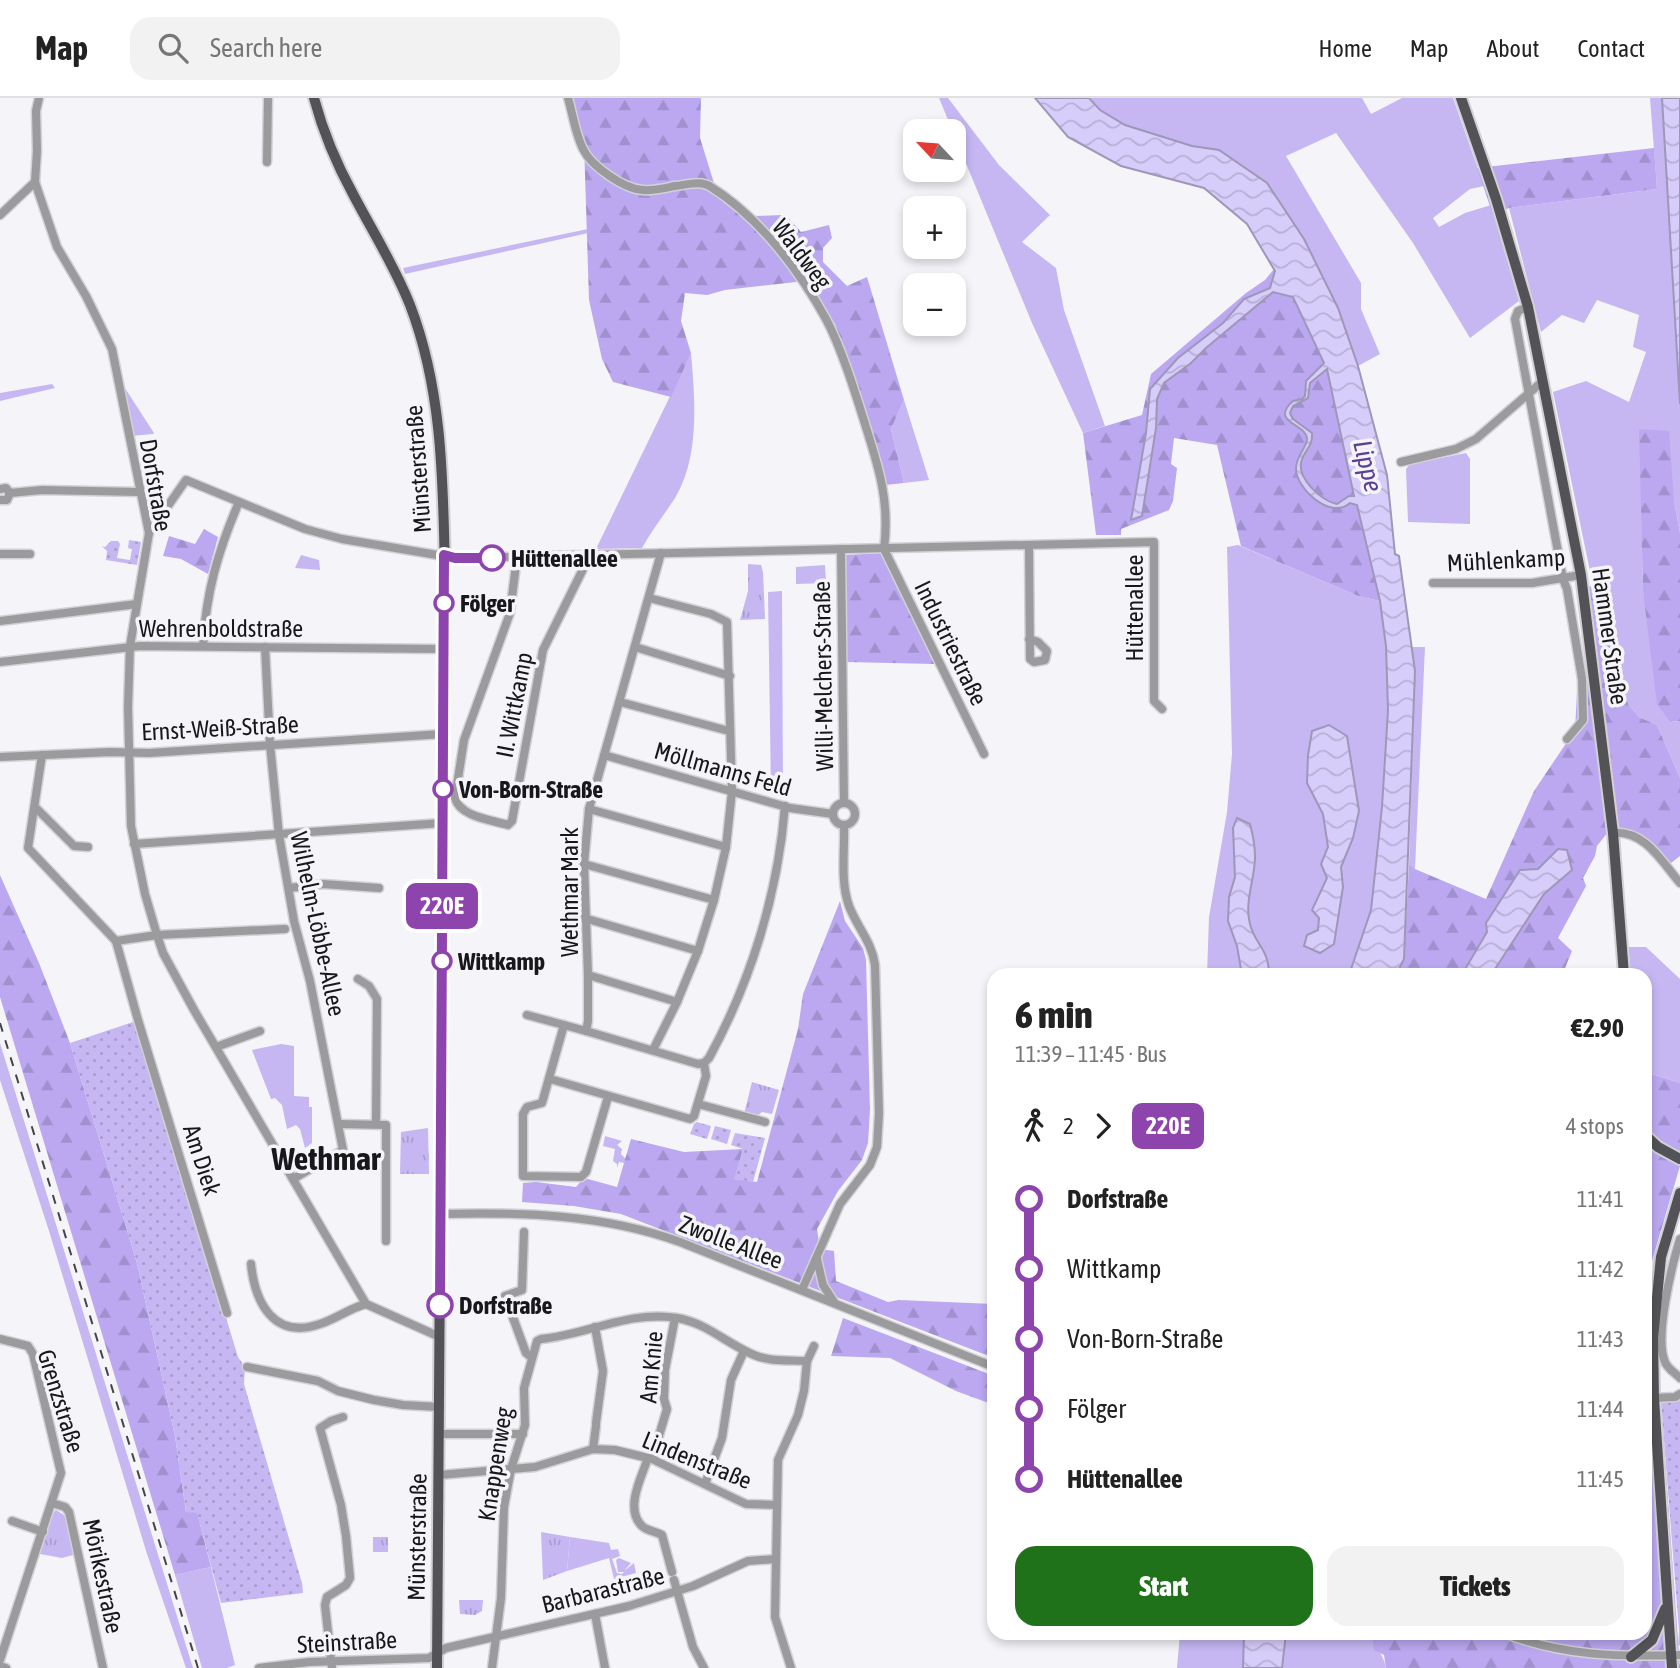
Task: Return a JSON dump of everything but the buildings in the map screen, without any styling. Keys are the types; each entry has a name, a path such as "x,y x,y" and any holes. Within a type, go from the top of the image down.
{"main road":[{"name":"Münsterstraße","path":"313,98 340,168 410,305 427,362 437,417 442,472 443,823 437,1668"},
{"name":"Hammer Straße","path":"1461,98 1496,199 1528,307 1581,575 1613,834 1623,968"},
{"path":"1652,1142 1680,1159"},
{"path":"1672,1668 1675,1656 1667,1602 1654,1398 1653,1338 1657,1284 1665,1239 1680,1193"},
{"path":"1631,1657 1652,1640 1659,1628 1667,1602"}],"street":[{"path":"267,162 268,98"},
{"name":"Waldweg","path":"568,98 576,130 584,150 594,164 624,186 643,190 696,184 709,186 750,219 773,243 803,282 827,321 859,404 875,456 884,487 884,549"},
{"name":"Dorfstraße","path":"40,99 36,111 35,183 57,247 86,296 112,349 149,533 130,646 128,707 131,826 157,935 175,976 366,1304"},
{"path":"0,215 35,183"},
{"name":"Hammer Straße","path":"1528,307 1518,312 1515,319 1582,679 1583,720 1567,739"},
{"path":"1401,462 1457,449 1476,439 1543,381"},
{"name":"Hüttenallee","path":"149,533 186,480 289,524 323,535 455,558 1029,547 1154,542 1154,701 1162,709"},
{"path":"0,489 6,488 10,493"},
{"path":"10,493 43,490 139,492"},
{"path":"0,500 7,500 10,493"},
{"path":"203,646 210,583 239,502"},
{"path":"1029,547 1029,639"},
{"name":"Willi-Melchers-Straße","path":"841,549 844,803"},
{"name":"Industriestraße","path":"884,549 984,754"},
{"name":"Wethmar Mark","path":"586,1031 588,975 584,864 589,809 662,553"},
{"path":"0,554 30,554"},
{"name":"II. Wittkamp","path":"517,557 510,613 464,740 455,799 458,807 467,812 506,825 510,825 512,821 543,650 590,555"},
{"name":"Mühlenkamp","path":"1433,583 1532,583 1581,575"},
{"path":"649,598 711,614 727,622 732,791 726,848 714,900 698,951 653,1050"},
{"path":"0,621 137,604"},
{"name":"Wehrenboldstraße","path":"0,662 130,646 443,649"},
{"name":"Wilhelm-Löbbe-Allee","path":"265,647 270,744 279,835 343,1150 293,1179"},
{"path":"635,647 730,677"},
{"path":"620,702 729,731"},
{"name":"Ernst-Weiß-Straße","path":"0,757 130,753 443,734"},
{"path":"43,755 28,848 116,942 157,935 285,929"},
{"name":"Möllmanns Feld","path":"604,755 785,806 833,814"},
{"path":"844,803 853,807 855,814 850,823 844,825 837,823 833,814 835,807 844,803"},
{"path":"550,1079 690,1119 694,1116 706,1076 704,1063 734,1005 759,940 782,848 785,806"},
{"path":"35,807 74,846 88,847"},
{"path":"589,809 726,848"},
{"path":"134,845 443,823"},
{"path":"802,1290 845,1196 870,1164 879,1134 875,965 870,944 852,914 845,892 844,825"},
{"path":"1613,834 1624,832 1635,835 1680,884"},
{"path":"584,864 714,900"},
{"path":"289,888 323,884 379,888"},
{"path":"584,918 698,951"},
{"name":"Am Diek","path":"116,942 228,1313"},
{"path":"588,975 677,1002"},
{"path":"358,979 369,986 377,999 376,1124"},
{"path":"527,1015 704,1063"},
{"path":"564,1025 542,1103 527,1107 523,1114 523,1176 580,1177 586,1172 608,1097"},
{"path":"216,1047 260,1031"},
{"path":"698,1104 765,1122"},
{"path":"339,1124 386,1125 386,1241"},
{"name":"Zwolle Allee","path":"440,1214 524,1214 580,1218 622,1225 661,1236 987,1364"},
{"path":"524,1233 522,1290 505,1296 526,1353 532,1358 537,1341 541,1339 573,1335 622,1319 645,1317 675,1318 704,1327 763,1359 807,1361"},
{"path":"1680,1239 1669,1279 1663,1325 1664,1362 1680,1378"},
{"path":"817,1258 822,1285 836,1304"},
{"path":"251,1264 261,1305 272,1317 286,1325 301,1328 313,1326 366,1304 440,1337"},
{"name":"Am Knie","path":"675,1318 665,1370 664,1399 667,1409 635,1498 637,1519 646,1529 662,1535 677,1592"},
{"path":"593,1449 603,1371 595,1327"},
{"name":"Grenzstraße","path":"0,1339 28,1346 33,1354 61,1467 61,1479 0,1660"},
{"path":"791,1668 775,1617 779,1454 798,1415 807,1361 814,1346"},
{"path":"705,1484 722,1438 731,1380 744,1351"},
{"name":"Knappenweg","path":"492,1668 501,1598 504,1507 511,1469 525,1425 524,1388 532,1358"},
{"path":"247,1367 318,1381 338,1391 385,1403 440,1407"},
{"path":"1654,1398 1675,1397 1680,1394"},
{"path":"332,1665 325,1605 327,1597 346,1585 350,1578 343,1515 320,1428 343,1417"},
{"path":"440,1434 523,1434"},
{"name":"Lindenstraße","path":"439,1475 511,1469 555,1462 593,1449 615,1450 650,1458 746,1504 777,1505"},
{"name":"Mörikestraße","path":"52,1503 69,1511 103,1668"},
{"path":"12,1521 43,1532"},
{"name":"Barbarastraße","path":"437,1653 446,1648 495,1635 594,1614 677,1592 748,1561 776,1559"},
{"path":"677,1592 693,1647 704,1668"},
{"path":"594,1614 605,1668"},
{"path":"1530,1640 1570,1651 1631,1657 1675,1656"},
{"name":"Steinstraße","path":"259,1668 429,1658 437,1653"},
{"path":"0,1666 6,1668"}],"green space":[{"path":"573,98 701,98 700,138 714,183 753,216 786,215 801,232 829,225 832,238 823,248 823,262 847,286 867,277 904,400 891,429 904,483 885,485 856,384 835,324 805,281 725,290 707,295 685,293 681,321 691,353 671,397 613,382 602,359 589,300 584,143"},
{"path":"939,98 948,98 964,119 948,119"},
{"path":"1090,98 1362,98 1371,114 1402,98 1453,98 1484,186 1470,189 1433,218 1439,227 1465,213 1491,205 1519,301 1470,338 1413,243 1336,133 1286,156 1361,283 1361,309 1380,354 1358,366 1338,308 1304,239 1267,183 1219,150 1192,147 1125,125 1100,110"},
{"path":"1650,98 1662,98 1680,404 1680,533 1674,501 1640,429 1643,591 1670,722 1680,721 1680,778 1657,725 1639,717 1628,704 1604,588 1593,586 1553,392 1586,381 1629,402 1646,352 1633,347 1639,315 1597,300 1584,323 1562,315 1541,332 1509,208 1657,189"},
{"path":"966,122 999,165 1050,215 1022,242 1056,268 1064,310 1105,426 1083,433 1032,323 966,163"},
{"path":"1654,148 1657,189 1509,208 1493,215 1477,168"},
{"path":"588,229 588,233 405,274 403,268"},
{"path":"1274,269 1293,297 1329,374 1380,601 1358,596 1241,546 1217,445 1174,438 1171,464 1177,468 1173,501 1169,510 1121,529 1121,535 1096,535 1083,433 1142,415 1151,374 1265,280"},
{"path":"691,353 694,427 689,465 683,482 642,548 596,549"},
{"path":"121,382 154,433 153,434 131,436"},
{"path":"52,384 55,388 0,401 0,393"},
{"path":"904,400 929,480 904,483 891,429"},
{"path":"1639,429 1669,431 1674,501 1680,533 1680,721 1670,722 1657,704 1643,591"},
{"path":"1466,453 1470,459 1470,524 1408,522 1406,469 1410,464"},
{"path":"204,529 218,537 208,574 181,559 163,556 169,536 195,544"},
{"path":"129,540 141,542 137,565 106,560 107,551 102,546 118,541 120,544 117,558 130,560 132,549 128,548"},
{"path":"1238,545 1358,596 1380,601 1386,646 1388,710 1382,807 1371,910 1351,968 1207,968 1209,917 1227,812 1232,754 1227,547"},
{"path":"882,553 935,664 846,662 845,555"},
{"path":"301,555 319,560 320,570 295,568"},
{"path":"748,564 761,565 765,619 740,620 748,591"},
{"path":"825,565 826,583 796,584 796,567"},
{"path":"1588,586 1604,588 1628,704 1639,717 1657,725 1680,778 1680,856 1667,866 1639,833 1612,827 1597,846 1595,856 1583,878 1586,886 1558,938 1572,951 1565,968 1496,968 1544,894 1571,870 1520,871 1486,923 1487,931 1466,968 1400,968 1404,959 1409,864 1486,899 1534,791 1575,730 1578,673 1597,660"},
{"path":"782,591 783,795 771,792 768,592"},
{"path":"1412,647 1425,647 1415,869 1409,864 1415,671"},
{"path":"0,875 39,963 70,1043 137,1263 175,1436 186,1512 197,1512 211,1567 175,1575 0,997"},
{"path":"840,901 845,921 863,948 866,960 870,1110 868,1143 862,1160 838,1191 817,1229 820,1249 834,1251 836,1281 888,1302 899,1300 987,1304 987,1355 621,1214 574,1206 522,1202 523,1183 576,1187 582,1180 588,1179 617,1187 631,1139 684,1152 743,1149 735,1179 757,1182 798,1029 803,994"},
{"path":"1623,947 1646,947 1680,979 1680,1083 1652,1074 1652,968 1624,968"},
{"path":"136,1021 238,1357 245,1367 244,1384 303,1593 221,1603 197,1513 186,1512 175,1436 137,1263 70,1043"},
{"path":"0,1043 193,1668 186,1668 147,1554 0,1080"},
{"path":"281,1044 294,1046 294,1096 309,1097 309,1107 312,1107 312,1143 305,1148 300,1129 296,1125 287,1129 282,1105 275,1098 271,1099 252,1050"},
{"path":"1652,1074 1680,1083 1680,1166 1652,1261"},
{"path":"752,1082 779,1090 772,1114 762,1112 756,1117 744,1114"},
{"path":"697,1122 711,1126 707,1139 690,1134"},
{"path":"715,1126 731,1130 727,1144 711,1139"},
{"path":"428,1128 429,1174 400,1174 401,1132"},
{"path":"735,1133 765,1138 753,1182 734,1179 743,1149 731,1145"},
{"path":"605,1136 622,1141 617,1145 626,1159 624,1163 619,1162 617,1168 613,1161 615,1149 603,1146"},
{"path":"843,1318 987,1373 987,1402 956,1391 890,1358 831,1356"},
{"path":"1680,1399 1680,1645 1678,1646 1661,1402"},
{"path":"1661,1402 1680,1668 1386,1668 1384,1655 1374,1650 1373,1640 1652,1640 1652,1403"},
{"path":"56,1510 67,1517 77,1554 62,1558 40,1554"},
{"path":"541,1532 570,1537 567,1571 543,1580"},
{"path":"373,1537 388,1537 388,1552 373,1552"},
{"path":"570,1537 609,1543 611,1550 618,1549 620,1556 612,1559 617,1573 624,1572 618,1572 616,1560 619,1558 631,1563 624,1571 634,1563 636,1573 614,1579 609,1558 567,1571"},
{"path":"211,1567 235,1665 227,1668 202,1668 175,1575"},
{"path":"459,1600 483,1600 482,1611 475,1615 460,1614"},
{"path":"1179,1640 1244,1640 1243,1668 1177,1668"},
{"path":"1285,1640 1374,1640 1386,1668 1282,1668"}],"water":[{"name":"Lippe","path":"1035,98 1089,98 1100,110 1125,125 1192,146 1219,150 1267,183 1304,239 1338,308 1358,366 1387,475 1395,554 1399,556 1415,671 1404,959 1400,968 1351,968 1371,910 1382,807 1388,710 1386,646 1380,601 1357,505 1350,503 1333,508 1324,505 1307,492 1297,476 1297,464 1307,438 1285,414 1293,401 1305,396 1306,381 1324,363 1293,297 1273,292 1164,383 1157,399 1156,428 1142,516 1131,520 1146,433 1150,389 1178,358 1223,323 1244,299 1270,288 1275,271 1247,224 1204,188 1121,166 1068,137","holes":["1327,369 1354,496 1349,496 1337,504 1331,502 1317,493 1306,480 1301,466 1312,433 1293,419 1290,413 1293,406 1308,398 1310,383"]},
{"path":"1662,98 1680,98 1680,404"},
{"path":"1329,725 1347,736 1359,811 1353,838 1341,867 1343,887 1334,944 1320,953 1304,946 1307,935 1318,930 1319,918 1312,910 1327,878 1321,864 1328,847 1323,814 1307,783 1308,755 1312,731"},
{"path":"1237,818 1250,824 1255,857 1248,916 1252,931 1267,959 1268,968 1241,968 1237,946 1228,921 1229,897 1235,877 1233,828"},
{"path":"1558,849 1567,850 1572,870 1544,894 1496,968 1466,968 1487,932 1486,923 1520,870 1538,869"},
{"path":"1244,1640 1285,1640 1282,1668 1243,1668"}],"railway":[{"path":"0,1023 198,1668"}],"bus line":[{"name":"220E","path":"440,1305 444,555 455,558 492,558"}],"place":[{"name":"Hüttenallee","path":"492,558"},
{"name":"Fölger","path":"444,603"},
{"name":"Von-Born-Straße","path":"443,789"},
{"name":"Wittkamp","path":"442,961"},
{"name":"Dorfstraße","path":"440,1305"}],"district":[{"name":"Wethmar","path":"326,1158"}]}
